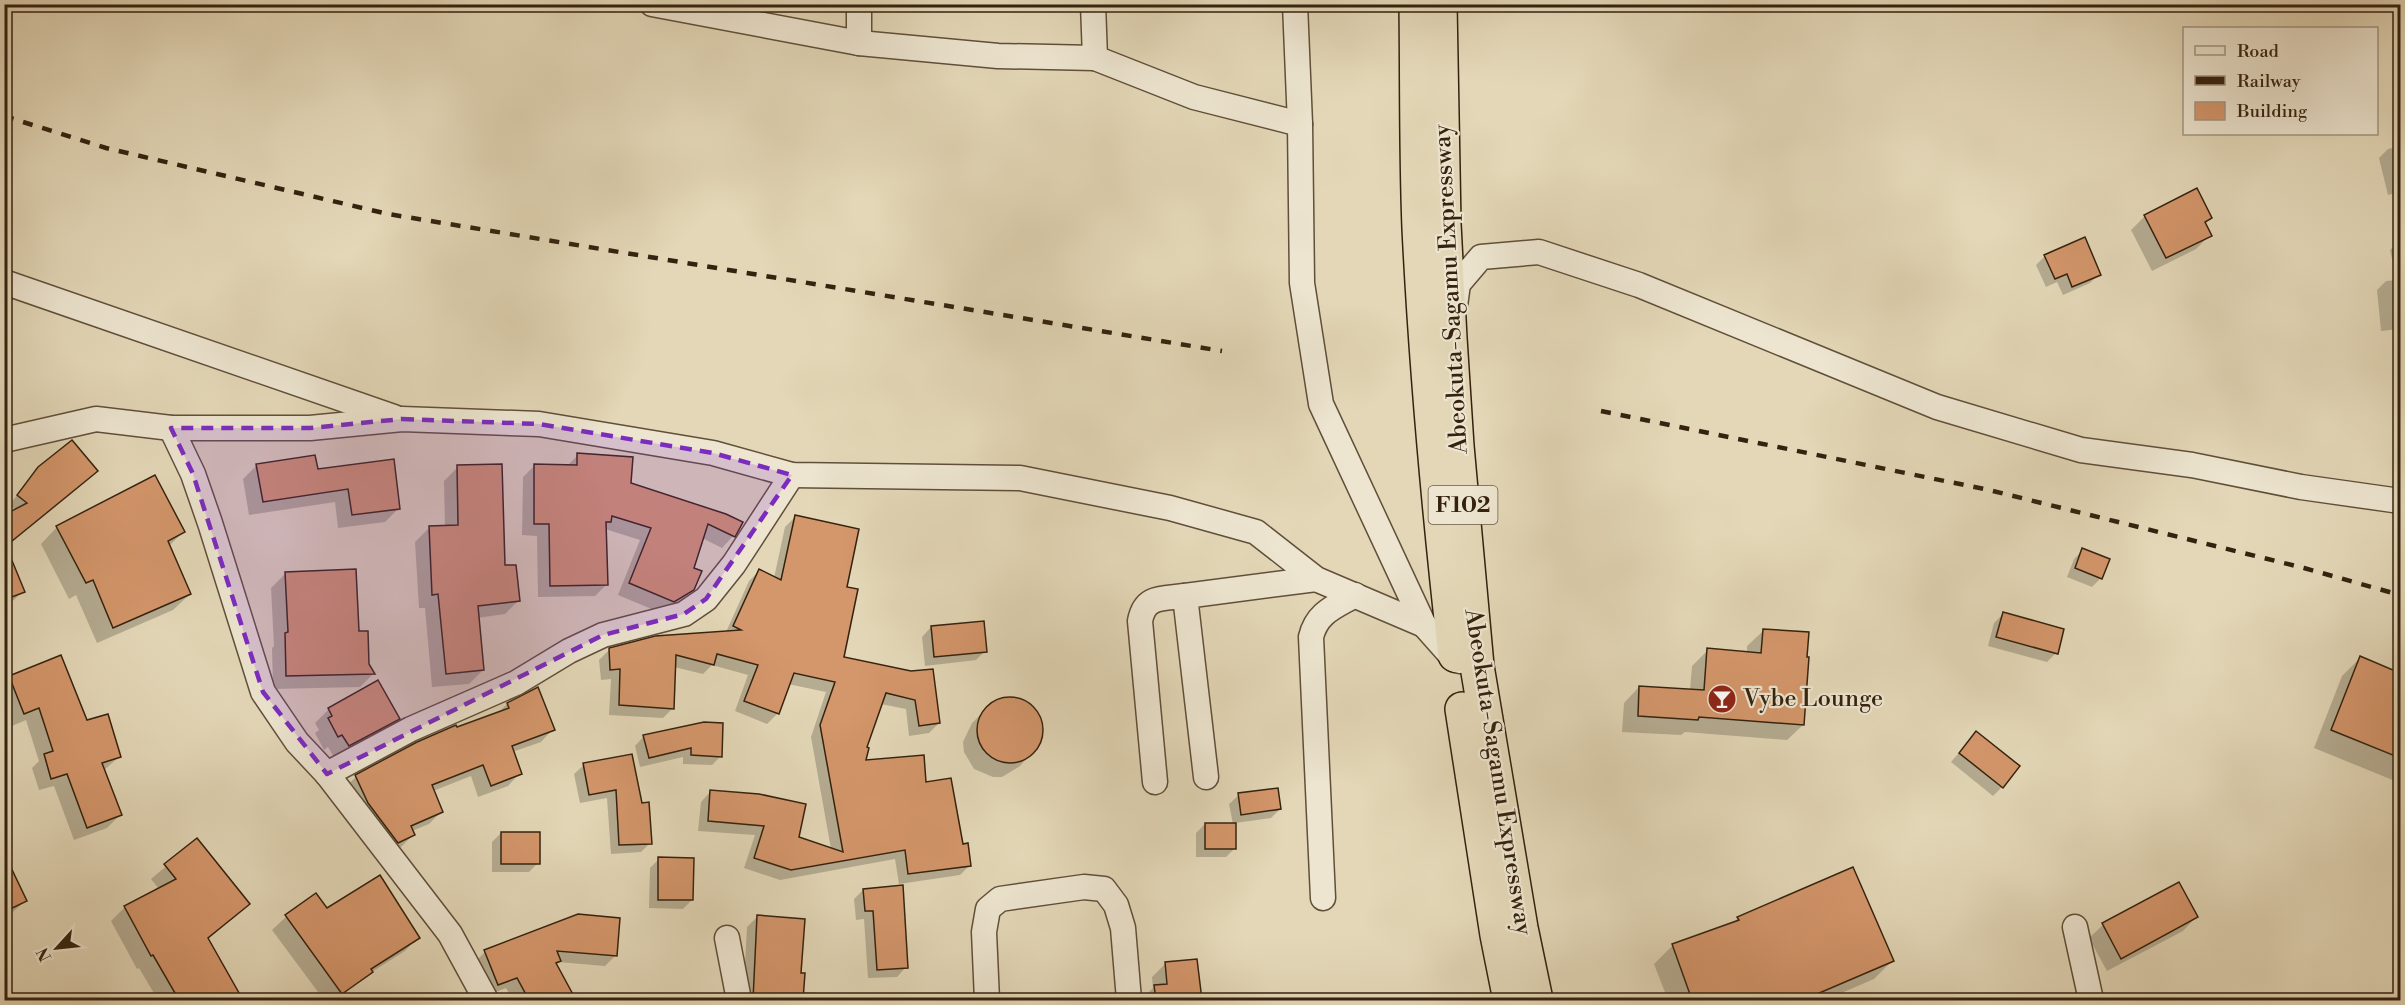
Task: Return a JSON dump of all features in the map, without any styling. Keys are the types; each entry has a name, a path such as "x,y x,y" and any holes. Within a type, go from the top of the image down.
{"highway":[{"name":"Abeokuta-Sagamu Expressway","path":"1416,4 1419,226 1425,341 1440,524 1466,663 1536,1000"},
{"name":"Abeokuta-Sagamu Expressway","path":"1440,4 1444,224 1457,446 1466,663 1481,837 1510,1000"}],"street":[{"path":"652,4 860,43 998,56 1095,58 1194,97 1300,124"},
{"path":"859,4 860,43"},
{"path":"1093,4 1095,58"},
{"path":"1295,4 1300,124 1302,283 1321,404 1424,625"},
{"path":"1450,339 1458,284 1481,257 1539,252 1639,285 1937,407 2080,450 2192,465 2301,488 2400,501"},
{"path":"4,282 402,419"},
{"path":"4,440 96,419 171,428 310,428 402,419 538,424 713,453 792,475 1020,478 1170,508 1256,532 1316,579 1424,625 1466,663"},
{"path":"171,428 193,474 263,692 297,742 327,774 450,934 486,1000"},
{"path":"327,774 411,729 516,683 569,651 603,635 684,614 706,599 734,564 792,475"},
{"path":"1155,782 1140,621 1143,608 1152,601 1316,579"},
{"path":"1323,898 1311,637 1314,624 1323,614 1355,595"},
{"path":"1185,596 1206,777"},
{"path":"987,1000 984,932 988,909 1000,900 1084,887 1104,889 1116,905 1123,928 1129,1000"},
{"path":"2075,927 2091,1000"},
{"path":"727,938 739,1000"}],"highlighted area":[{"path":"402,419 539,424 713,453 792,475 706,599 684,614 603,635 327,774 263,692 193,474 171,428 310,428"}],"building":[{"path":"2197,188 2212,218 2205,222 2212,236 2166,258 2144,215"},
{"path":"2085,237 2101,275 2072,287 2067,274 2055,279 2044,255"},
{"path":"72,440 98,471 6,546 25,592 4,600 4,515 27,503 17,495 38,467"},
{"path":"577,453 633,457 631,483 726,514 743,522 735,537 708,524 694,568 702,571 694,590 674,602 629,583 651,528 612,516 611,522 606,522 608,585 550,586 549,524 534,524 534,464 577,465"},
{"path":"315,455 318,469 394,459 400,509 352,515 348,489 263,502 256,464"},
{"path":"502,464 505,565 516,565 520,601 478,606 484,670 446,674 438,594 432,595 429,526 458,525 457,465"},
{"path":"155,475 185,532 168,541 191,594 113,628 93,580 86,583 56,526"},
{"path":"795,515 859,529 847,587 858,589 844,657 911,671 933,669 940,723 919,726 915,700 886,693 867,747 869,748 866,760 924,755 926,782 951,778 963,844 968,843 971,866 908,874 905,850 791,870 754,858 764,826 708,821 710,790 759,794 806,804 799,837 843,852 820,725 835,682 794,673 779,714 744,701 758,665 717,654 714,665 676,655 674,709 619,705 620,669 610,670 609,648 655,636 741,630 733,626 759,569 781,580"},
{"path":"2082,548 2110,559 2102,579 2075,568"},
{"path":"356,569 359,631 368,631 369,664 375,674 286,676 285,633 288,632 285,572"},
{"path":"2003,612 2064,629 2058,654 1996,637"},
{"path":"984,621 987,652 934,657 931,626"},
{"path":"1763,629 1809,632 1804,725 1699,717 1698,720 1638,716 1639,686 1704,690 1707,648 1761,653"},
{"path":"61,655 87,720 108,714 121,757 102,763 122,815 87,828 67,774 51,779 44,754 53,751 39,708 24,714 9,676"},
{"path":"2360,656 2400,673 2400,758 2331,730"},
{"path":"378,680 400,719 349,746 342,735 338,737 328,718 332,716 328,708"},
{"path":"538,687 555,730 512,746 522,774 491,786 483,765 432,785 443,812 411,826 415,835 398,843 368,803 355,775 417,742 456,725 457,727 509,708 507,703"},
{"path":"1003,697 1017,697 1029,702 1038,711 1043,730 1041,743 1034,754 1017,763 1003,763 991,758 982,749 977,737 977,723 982,711 991,702"},
{"path":"704,722 723,723 722,757 691,755 691,748 649,758 643,735"},
{"path":"1976,731 2020,766 2003,788 1959,753"},
{"path":"632,754 642,803 649,802 652,844 619,845 616,790 589,795 583,763"},
{"path":"1278,788 1281,809 1241,815 1238,793"},
{"path":"1205,823 1236,823 1236,849 1205,849"},
{"path":"501,832 540,832 540,864 501,864"},
{"path":"197,838 250,904 208,938 243,1000 179,1000 153,955 151,956 124,906 176,879 164,864"},
{"path":"4,853 27,901 4,912"},
{"path":"658,857 694,858 693,900 658,900"},
{"path":"1853,867 1894,961 1803,1000 1692,1000 1672,944 1739,920 1737,917"},
{"path":"380,875 420,938 371,969 373,972 342,994 285,915 316,893 327,908"},
{"path":"2179,882 2198,917 2121,959 2102,923"},
{"path":"903,885 908,968 877,970 873,911 865,911 863,889"},
{"path":"578,914 620,918 617,956 557,951 561,961 556,963 576,1000 529,1000 517,978 498,985 484,950"},
{"path":"757,915 805,919 801,973 805,973 803,1000 753,1000"},
{"path":"1197,959 1202,1000 1156,1000 1154,985 1167,984 1165,962"}],"railway":[{"path":"4,116 106,148 388,214 1222,351"},
{"path":"1601,411 1989,490 2304,568 2400,595"}],"place":[{"name":"Vybe Lounge","path":"1722,699"}]}
